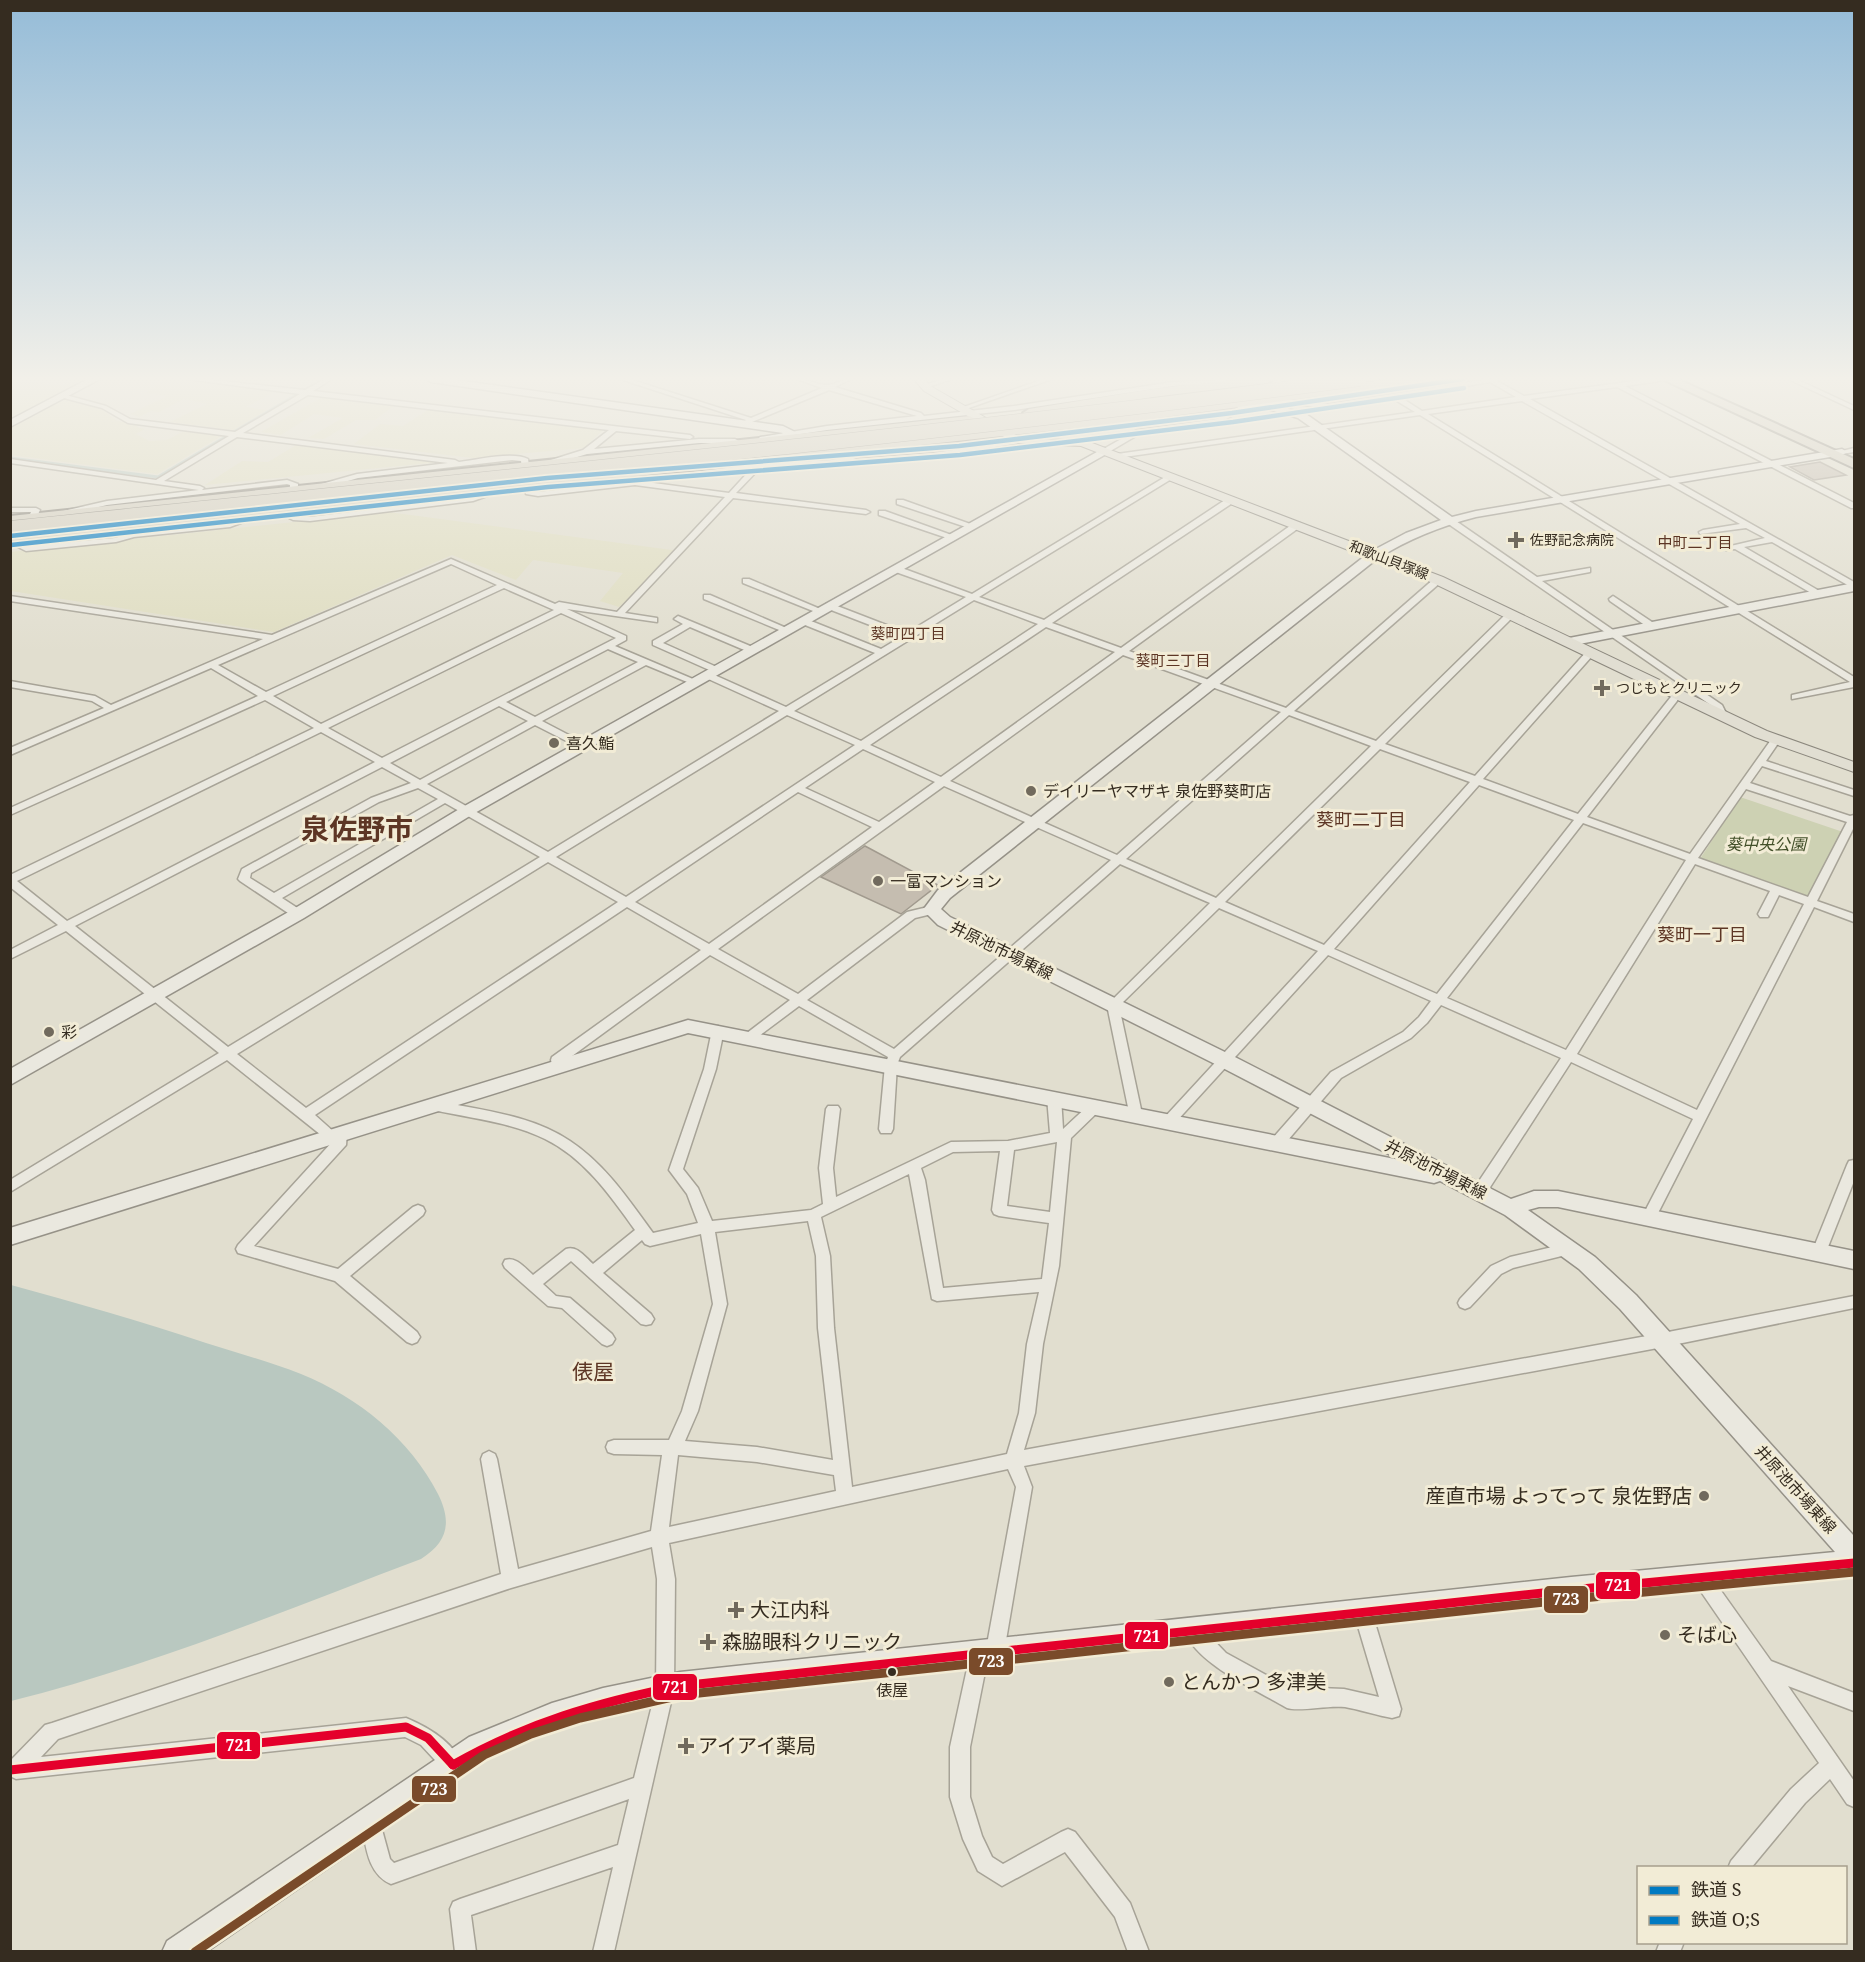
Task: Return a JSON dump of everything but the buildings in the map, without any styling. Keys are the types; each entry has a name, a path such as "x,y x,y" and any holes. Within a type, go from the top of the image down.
{"highway":[{"path":"10,521 484,471"},
{"path":"10,521 514,471"},
{"path":"10,528 543,471"},
{"path":"17,540 681,471"}],"main road":[{"name":"和歌山貝塚線","path":"1156,471 1438,580 1723,717 1854,767"}],"street":[{"path":"77,471 207,490"},
{"path":"157,482 176,471"},
{"path":"317,489 357,476 413,471"},
{"path":"526,471 529,492 538,494 635,483 711,471"},
{"path":"619,614 754,471"},
{"path":"10,1078 298,914 467,811 972,526 1078,471"},
{"path":"1379,471 1719,708 1723,717"},
{"path":"1515,471 1854,682"},
{"path":"1651,471 1854,586"},
{"name":"井原池市場東線","path":"1732,471 1560,499 1450,521 1406,536 1374,555 936,902 932,910 944,921 1224,1060 1512,1209 1569,1249 1595,1271 1663,1340 1854,1554"},
{"path":"1785,471 1854,506"},
{"path":"10,1187 1170,476"},
{"path":"56,516 89,506 287,482 294,484 293,518 310,519 473,498 506,488"},
{"path":"635,483 866,512"},
{"path":"305,1115 1231,500"},
{"path":"900,502 972,526"},
{"path":"10,510 36,510 17,540 20,546 26,549 230,525 262,514"},
{"path":"882,513 953,537"},
{"path":"558,1066 557,1060 709,948 1297,525"},
{"path":"1703,532 1748,525"},
{"path":"1774,539 1731,547 1818,594"},
{"path":"10,752 451,561 543,603 654,620"},
{"path":"896,569 1854,918"},
{"path":"1535,580 1587,570"},
{"path":"886,1129 893,1060 1119,858 1438,580"},
{"path":"746,581 908,637"},
{"path":"10,812 504,585"},
{"path":"1569,642 1854,586"},
{"path":"706,597 787,630"},
{"path":"10,598 272,639"},
{"path":"1613,599 1652,626"},
{"path":"10,956 623,638 564,608"},
{"path":"412,1337 340,1276 243,1249 339,1145 335,1135 327,1132 305,1115 10,880 564,608"},
{"path":"1135,1114 1113,1005 1511,614"},
{"path":"678,619 752,650"},
{"path":"804,621 883,652"},
{"path":"690,624 656,643 706,676"},
{"path":"608,646 646,661 706,676 788,711 1035,823 1569,1056 1700,1117"},
{"path":"1169,1121 1327,949 1590,653"},
{"path":"298,914 276,897 244,879 246,871 375,800 419,784 646,661"},
{"path":"211,665 318,729 798,999 893,1060"},
{"path":"1795,697 1854,682"},
{"path":"10,684 95,699 112,709"},
{"path":"1277,1143 1308,1104 1336,1075 1407,1035 1423,1020 1437,999 1677,695"},
{"path":"499,702 583,746"},
{"path":"1480,1191 1569,1056 1692,860 1776,739"},
{"path":"1760,762 1854,793"},
{"path":"1649,1217 1854,820 1743,784"},
{"path":"797,788 879,826"},
{"path":"276,897 445,799"},
{"path":"1764,914 1776,890"},
{"path":"751,1036 911,915 932,910"},
{"path":"10,1237 680,1027 696,1026 893,1060 1096,1106 1459,1180"},
{"path":"603,1952 665,1689 666,1579 659,1538 668,1459 690,1411 720,1304 707,1227 693,1192 676,1170 710,1069 718,1030"},
{"path":"1054,1097 1060,1137 1056,1218 1048,1285 1035,1344 1027,1413 1013,1460 1024,1487 987,1654 960,1747 960,1797 973,1839 985,1864 1002,1876 1068,1839 1122,1910 1139,1952"},
{"path":"433,1105 518,1124 549,1135 598,1173 650,1240 707,1227 813,1215 951,1147 1008,1146 1060,1137 1096,1106"},
{"path":"830,1207 826,1168 833,1109"},
{"path":"1008,1146 999,1210 1056,1218"},
{"path":"913,1166 918,1180 937,1295 1048,1285"},
{"path":"1820,1252 1854,1166"},
{"path":"1512,1209 1525,1200 1539,1197 1649,1217 1854,1260"},
{"path":"340,1276 418,1211"},
{"path":"813,1215 821,1233 824,1256 826,1327 845,1497"},
{"path":"594,1272 643,1231"},
{"path":"1465,1303 1496,1270 1510,1263 1569,1249"},
{"path":"532,1284 571,1253 646,1319"},
{"path":"510,1263 553,1302 565,1302 606,1339"},
{"path":"14,1769 52,1732 511,1579 659,1538 1013,1460 1663,1340 1854,1302"},
{"path":"614,1447 674,1446 779,1456 842,1469"},
{"path":"489,1459 511,1579"},
{"path":"178,1952 453,1765 496,1739 549,1716 665,1689 1701,1577 1854,1563"},
{"path":"1701,1577 1831,1764 1852,1790"},
{"path":"1193,1631 1220,1659 1293,1701 1319,1697 1344,1698 1392,1709 1363,1613"},
{"path":"1764,1668 1854,1702"},
{"path":"14,1769 405,1727 428,1738 453,1765"},
{"path":"1740,1866 1798,1796 1831,1764"},
{"path":"370,1822 381,1866 391,1874 642,1785"},
{"path":"466,1952 460,1909 627,1852"}],"shaded area":[{"path":"131,471 163,471 157,474"},
{"path":"227,471 353,471 205,485"},
{"path":"388,512 679,551 619,607 600,601 623,573 533,560 516,580 452,555 274,632 11,591 10,552"},
{"path":"11,1285 266,1362 301,1374 343,1395 380,1422 413,1455 442,1504 446,1522 442,1538 437,1546 421,1559 269,1617 115,1671 11,1701"}],"green space":[{"name":"葵中央公園","path":"1740,797 1843,832 1808,899 1700,859"}],"waterway":[{"path":"108,471 158,477 169,471"}],"rail line":[{"name":"S","path":"10,536 547,478 643,471"},
{"name":"O;S","path":"11,545 548,487 760,471"}],"transit line":[{"name":"721","path":"453,1765 480,1749 535,1724 591,1706 680,1686 1571,1590 1854,1563"},
{"name":"723","path":"195,1952 484,1755 531,1734 580,1718 681,1695 1572,1599 1854,1572"},
{"name":"721","path":"10,1770 406,1727 428,1738 453,1765"}],"place":[{"name":"佐野記念病院","path":"1516,540"},
{"name":"つじもとクリニック","path":"1602,688"},
{"name":"喜久鮨","path":"554,743"},
{"name":"デイリーヤマザキ 泉佐野葵町店","path":"1031,791"},
{"name":"一富マンション","path":"878,881"},
{"name":"彩","path":"49,1032"},
{"name":"産直市場 よってって 泉佐野店","path":"1704,1496"},
{"name":"大江内科","path":"736,1610"},
{"name":"そば心","path":"1665,1635"},
{"name":"森脇眼科クリニック","path":"708,1642"},
{"name":"俵屋","path":"892,1672"},
{"name":"とんかつ 多津美","path":"1169,1682"},
{"name":"アイアイ薬局","path":"686,1746"}],"district":[{"name":"中町二丁目","path":"1695,543"},
{"name":"葵町四丁目","path":"908,634"},
{"name":"葵町三丁目","path":"1173,661"},
{"name":"葵町二丁目","path":"1361,820"},
{"name":"泉佐野市","path":"357,829"},
{"name":"葵町一丁目","path":"1702,935"},
{"name":"俵屋","path":"593,1372"}]}
